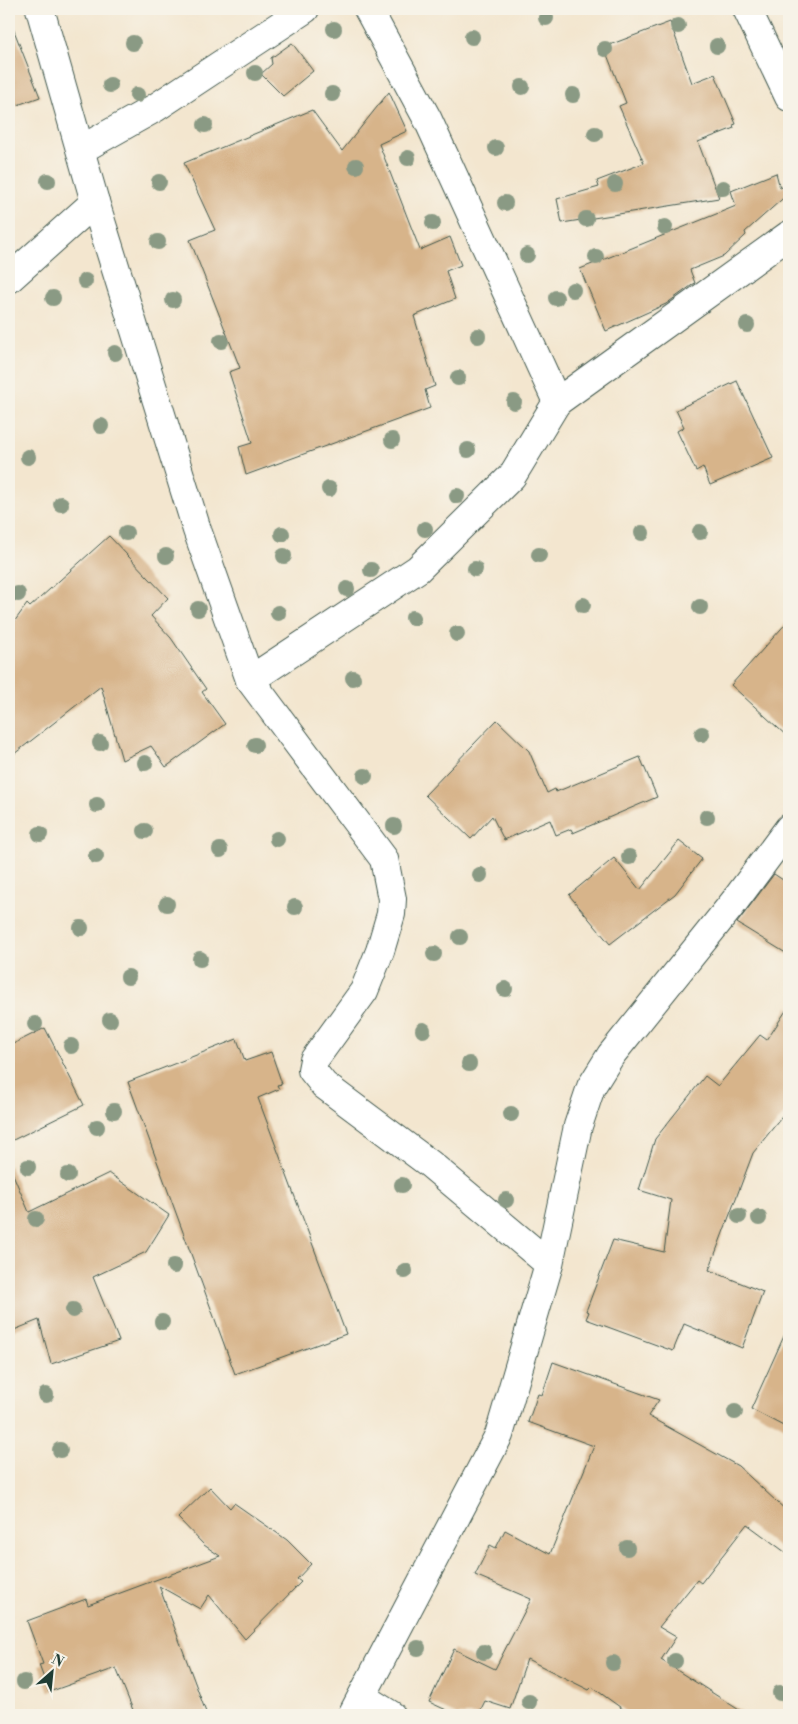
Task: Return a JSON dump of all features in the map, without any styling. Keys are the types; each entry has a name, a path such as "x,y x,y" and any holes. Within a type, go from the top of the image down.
{"street":[{"path":"40,9 82,149 95,202 197,530 250,680 384,859 392,899 391,914 380,951 364,991 314,1060 312,1070 324,1085 430,1164 549,1264"},
{"path":"82,149 155,108 305,9"},
{"path":"368,9 428,120 558,402"},
{"path":"747,9 789,98"},
{"path":"9,279 95,202"},
{"path":"250,680 418,569 512,476 558,402 789,235"},
{"path":"391,1715 357,1706 499,1435 549,1264 578,1126 591,1087 611,1055 734,902 789,828"}],"building":[{"path":"670,22 692,83 715,74 736,124 733,125 734,128 698,142 719,198 562,223 557,199 599,187 597,181 644,163 619,106 626,103 604,47"},
{"path":"9,23 11,23 40,97 9,108"},
{"path":"292,43 313,71 283,96 261,74 272,64 271,58"},
{"path":"389,92 407,131 379,144 420,250 450,237 461,265 446,271 455,299 414,316 435,386 425,390 430,408 246,475 239,447 252,443 229,372 240,368 190,240 215,230 184,163 312,110 342,151"},
{"path":"776,173 780,188 789,184 789,193 745,232 746,235 724,256 690,270 695,283 666,304 606,331 580,269 736,206 731,191"},
{"path":"737,381 773,458 710,485 703,467 696,471 677,431 684,427 676,410"},
{"path":"109,536 168,598 151,616 171,638 206,689 202,692 225,724 166,767 151,746 122,760 101,686 9,758 9,629 27,604 30,607"},
{"path":"789,620 789,738 731,685"},
{"path":"497,720 529,751 547,793 555,789 556,792 640,757 657,797 573,833 571,829 556,835 550,820 504,840 492,816 471,839 425,795"},
{"path":"679,841 702,859 675,894 610,944 569,895 614,858 640,890"},
{"path":"774,874 789,884 789,955 737,923"},
{"path":"789,1006 789,1108 753,1153 709,1270 763,1292 742,1348 684,1324 673,1351 586,1319 589,1312 586,1311 613,1240 664,1252 671,1200 639,1190 655,1139 705,1076 718,1086 760,1035 767,1040"},
{"path":"45,1028 84,1105 9,1142 9,1046"},
{"path":"237,1039 245,1061 271,1052 282,1084 277,1085 279,1089 258,1098 346,1334 235,1374 128,1082"},
{"path":"9,1165 29,1212 109,1173 169,1215 146,1252 93,1277 119,1341 51,1364 39,1320 9,1332"},
{"path":"789,1325 789,1429 751,1409"},
{"path":"553,1362 659,1400 648,1416 738,1466 789,1513 789,1555 747,1524 701,1583 697,1580 659,1627 676,1637 661,1660 747,1715 631,1715 592,1687 589,1690 527,1659 510,1709 485,1701 478,1715 457,1715 429,1702 454,1649 495,1669 531,1599 475,1575 490,1545 496,1548 505,1530 550,1554 594,1446 528,1422 538,1394 542,1395"},
{"path":"210,1487 230,1508 234,1503 287,1540 311,1564 297,1579 301,1582 245,1639 209,1595 200,1609 159,1586 207,1715 135,1715 116,1668 49,1692 39,1665 43,1664 27,1621 86,1599 88,1605 220,1556 204,1545 178,1518"}]}
